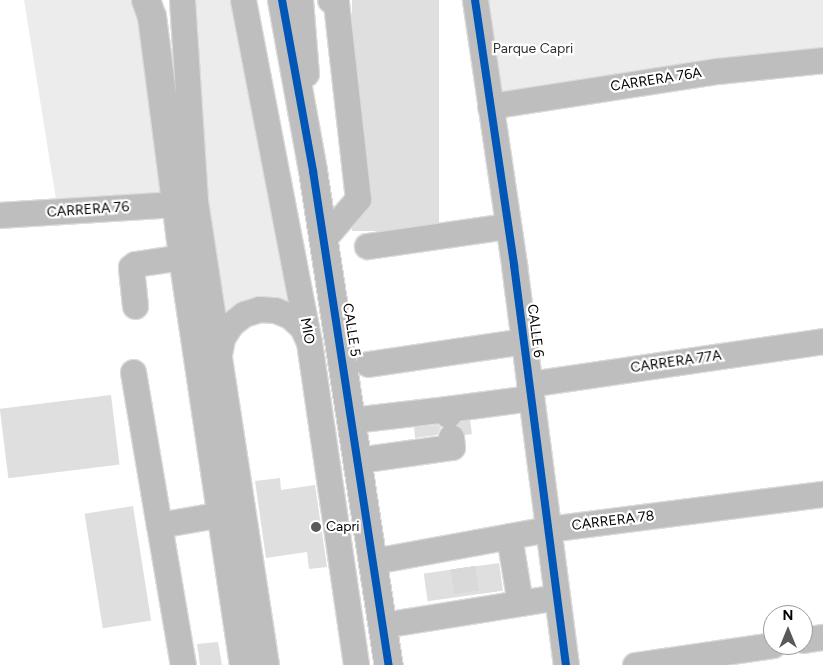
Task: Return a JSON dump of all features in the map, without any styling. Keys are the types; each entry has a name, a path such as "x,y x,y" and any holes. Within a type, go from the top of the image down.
{"main road":[{"name":"CALLE 5","path":"282,0 314,171 389,665"},
{"path":"150,6 183,257 244,665"}],"street":[{"path":"182,0 194,201 220,354 266,665"},
{"name":"MIO","path":"243,0 310,342 356,665"},
{"path":"300,0 314,171"},
{"path":"324,238 358,200 336,2 330,0"},
{"name":"CALLE 6","path":"475,0 524,341 566,665"},
{"name":"CARRERA 76A","path":"490,106 717,71 823,60"},
{"name":"CARRERA 76","path":"0,215 176,204"},
{"path":"367,246 508,226"},
{"path":"135,306 131,268 135,264 183,257"},
{"path":"220,354 222,338 231,324 244,314 259,309 275,310 290,316 302,327 310,342"},
{"path":"368,364 524,341"},
{"name":"CARRERA 77A","path":"352,420 449,421 530,391 823,341"},
{"path":"133,372 183,665"},
{"path":"358,460 452,447 449,421"},
{"name":"CARRERA 78","path":"374,561 461,556 509,536 548,529 823,494"},
{"path":"159,525 222,514"},
{"path":"509,536 520,603"},
{"path":"383,625 468,604 520,603 557,597"},
{"path":"635,665 763,646"}],"green space":[{"path":"24,0 146,0 176,204 58,212"},
{"path":"182,0 243,0 309,342 275,310 222,338"},
{"name":"Parque Capri","path":"475,0 823,0 823,60 490,106"}],"building":[{"path":"352,0 439,0 439,231 352,231"},
{"path":"111,395 120,464 8,478 0,409"},
{"path":"470,420 472,434 465,435 458,425 460,422"},
{"path":"437,425 441,427 437,435 415,438 414,427"},
{"path":"280,478 281,490 315,485 327,567 309,569 307,552 266,558 255,481"},
{"path":"133,506 151,621 103,628 85,514"},
{"path":"499,563 503,591 428,601 424,574"},
{"path":"218,642 222,665 200,665 197,644"}],"tunnel":[{"path":"463,567 467,597"}],"cycle path":[{"path":"282,0 313,171 389,665"},
{"path":"475,0 514,265 566,665"}],"place":[{"name":"Capri","path":"316,527"}]}
